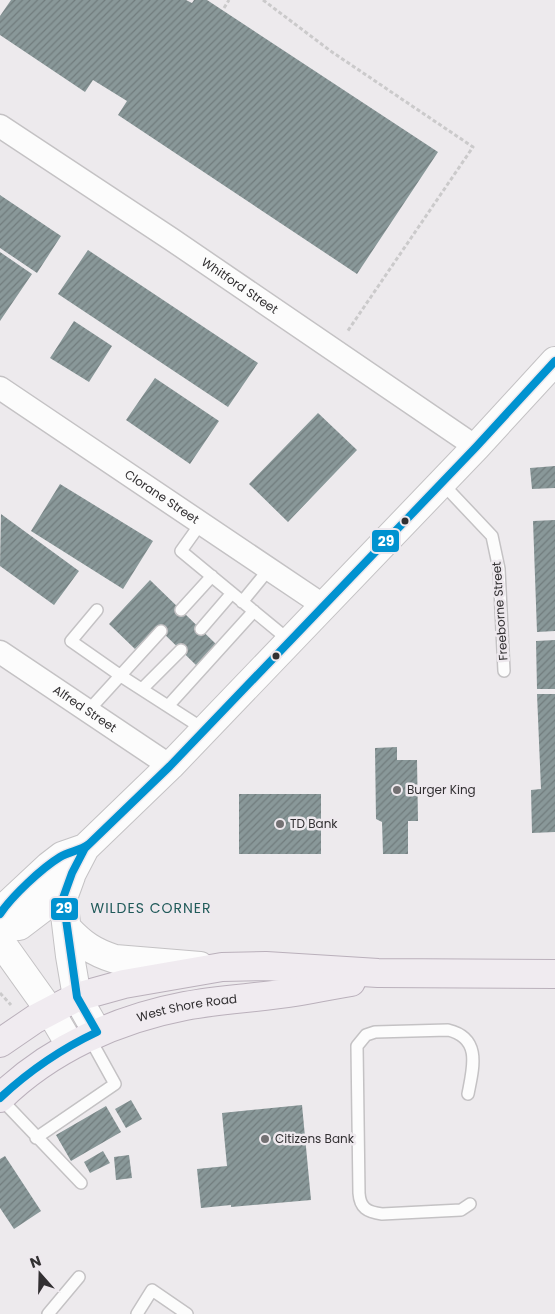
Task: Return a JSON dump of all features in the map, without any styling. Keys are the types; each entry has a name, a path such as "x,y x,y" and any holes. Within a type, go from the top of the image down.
{"main road":[{"path":"85,1038 77,997 63,898 72,873 85,848 205,730 476,447 555,361"},
{"path":"0,914 49,866 62,856 85,848"},
{"path":"0,927 18,926 44,908 72,873"},
{"path":"67,928 83,945 104,956 115,959 222,967"},
{"path":"0,941 50,1011 85,1038"},
{"name":"West Shore Road","path":"0,1043 50,1011 77,997 124,984 222,967 266,966 396,973 555,974"},
{"name":"West Shore Road","path":"0,1098 29,1073 85,1038 149,1015 185,1006 295,992 396,973"}],"street":[{"name":"Whitford Street","path":"0,126 171,239 476,447"},
{"name":"Clorane Street","path":"0,388 324,606"},
{"name":"Alfred Street","path":"0,652 170,766"}],"lane":[{"name":"Freeborne Street","path":"441,482 492,536 498,570 504,671"},
{"path":"201,523 181,551 290,641"},
{"path":"242,602 269,569"},
{"path":"181,610 212,576"},
{"path":"201,629 232,593"},
{"path":"97,610 71,641 205,730"},
{"path":"168,706 254,611"},
{"path":"88,711 161,631"},
{"path":"142,689 181,650"},
{"path":"468,1094 472,1073 470,1043 466,1037 458,1032 448,1030 383,1031 366,1035 361,1039 358,1046 359,1193 363,1207 373,1213 382,1214 461,1210 470,1204"},
{"path":"36,1138 114,1084 85,1038"},
{"path":"0,1098 36,1138 81,1183"},
{"path":"48,1314 79,1277"},
{"path":"137,1314 152,1290 187,1314"}],"path":[{"path":"224,8 229,0"},
{"path":"263,0 332,52 473,147 345,335"},
{"path":"0,993 11,1005"}],"building":[{"path":"11,0 186,0 192,3 194,0 207,0 438,152 357,274 118,115 127,101 93,80 85,92 0,35 0,16"},
{"path":"0,195 61,236 37,273 0,248"},
{"path":"88,250 258,363 228,407 58,294"},
{"path":"0,252 32,274 0,321"},
{"path":"74,321 112,346 89,382 50,358"},
{"path":"155,378 219,421 190,464 126,420"},
{"path":"318,413 357,450 288,522 249,484"},
{"path":"555,466 555,488 532,489 530,468"},
{"path":"60,484 153,541 123,589 31,531"},
{"path":"1,514 79,571 54,605 0,566"},
{"path":"555,520 555,631 537,632 533,521"},
{"path":"150,580 218,646 198,667 157,627 135,649 109,624"},
{"path":"555,640 555,689 537,689 536,641"},
{"path":"537,694 555,694 555,832 532,833 531,790 541,789"},
{"name":"Burger King","path":"397,747 397,760 417,760 418,821 408,821 408,854 383,854 382,822 376,819 375,748"},
{"name":"TD Bank","path":"239,794 321,794 321,854 239,854"},
{"path":"131,1100 142,1119 126,1128 115,1109"},
{"name":"Citizens Bank","path":"302,1105 311,1200 201,1208 197,1169 227,1166 222,1113"},
{"path":"106,1106 121,1132 71,1161 56,1135"},
{"path":"103,1151 110,1163 90,1173 84,1162"},
{"path":"129,1155 132,1178 116,1180 114,1157"},
{"path":"5,1156 41,1211 14,1229 0,1208 0,1159"}],"transit line":[{"name":"29","path":"0,1098 46,1061 97,1032 77,997 63,898 72,873 85,848 170,766 476,447 555,361"},
{"name":"29","path":"0,914 20,891 45,868 67,853 89,844"}],"place":[{"name":"Burger King","path":"397,790"},
{"name":"TD Bank","path":"280,824"},
{"name":"Citizens Bank","path":"265,1139"}],"district":[{"name":"WILDES CORNER","path":"151,908"}]}
